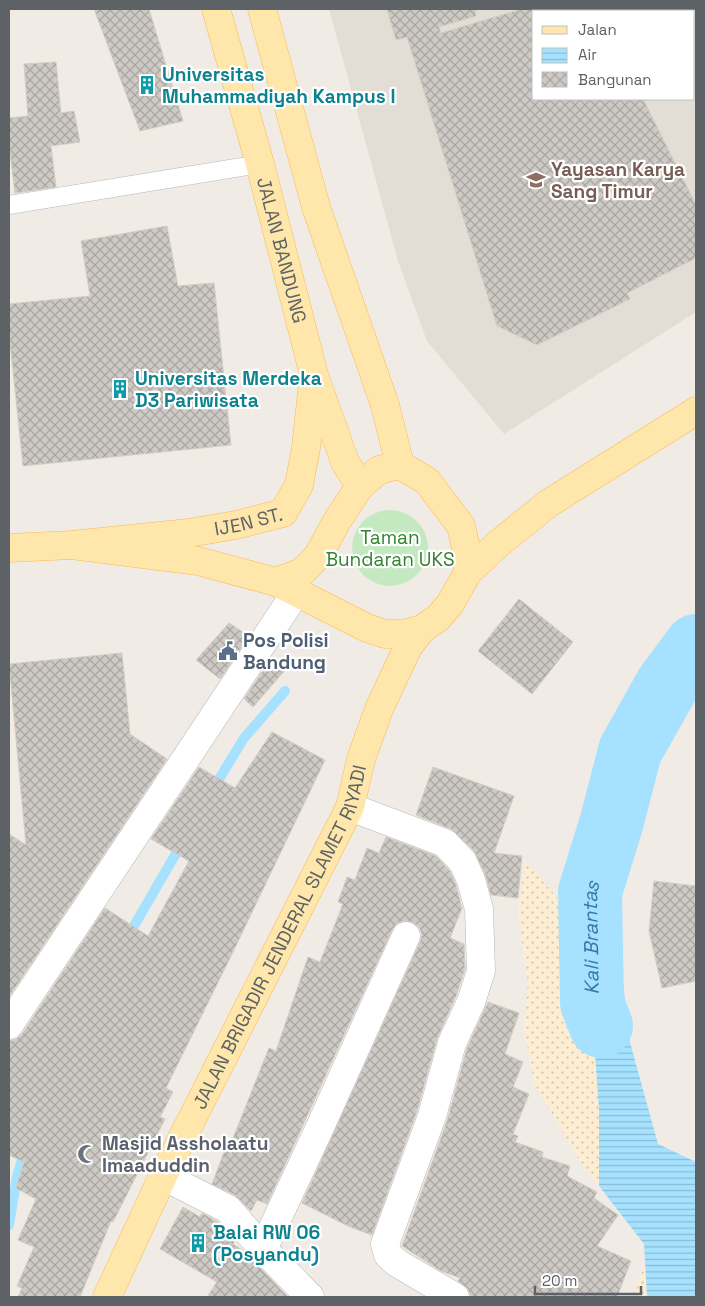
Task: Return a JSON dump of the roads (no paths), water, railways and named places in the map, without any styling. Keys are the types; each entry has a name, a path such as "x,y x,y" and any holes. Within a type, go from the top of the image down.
{"main road":[{"name":"JALAN BANDUNG","path":"216,9 260,164 314,375 345,462 360,486"},
{"path":"262,9 316,207 385,405 400,465"},
{"name":"IJEN ST.","path":"9,548 72,545 208,530 283,513 299,485 306,448 314,375"},
{"path":"468,572 467,553 461,526 427,481 400,465 380,470 360,486 337,521 318,556 287,586 342,616 385,634 404,634 422,629 438,618 450,604 468,572 498,544 550,503 696,411"},
{"name":"IJEN ST.","path":"72,545 198,562 287,586"},
{"name":"JALAN BRIGADIR JENDERAL SLAMET RIYADI","path":"107,1297 163,1176 350,807 361,759 379,709 408,647 422,629"}],"street":[{"path":"9,1025 287,586"},
{"path":"350,807 445,843 463,862 471,880 479,909 481,970 472,1002 452,1043 432,1116 384,1244 388,1255 397,1263 455,1297"},
{"path":"263,1250 406,936"},
{"path":"163,1176 228,1209 263,1250 310,1297"}],"lane":[{"path":"9,204 260,164"}],"water":[{"path":"577,939 613,942 620,946 628,1035 658,1144 696,1162 696,1297 647,1297 644,1244 599,1186 599,1109 595,1054 575,994"}],"waterway":[{"name":"Kali Brantas","path":"601,1026 592,1003 590,892 612,821 630,751 667,685 696,646"},
{"path":"213,789 244,738 285,691"},
{"path":"127,938 182,843"},
{"path":"9,1225 17,1177 25,1149"}],"place":[{"name":"Universitas Muhammadiyah Kampus I","path":"147,85"},
{"name":"Yayasan Karya Sang Timur","path":"536,180"},
{"name":"Universitas Merdeka D3 Pariwisata","path":"120,389"},
{"name":"Pos Polisi Bandung","path":"228,651"},
{"name":"Masjid Assholaatu Imaaduddin","path":"87,1154"},
{"name":"Balai RW 06 (Posyandu)","path":"198,1243"}],"park label":[{"name":"Taman Bundaran UKS","path":"390,548"}]}
